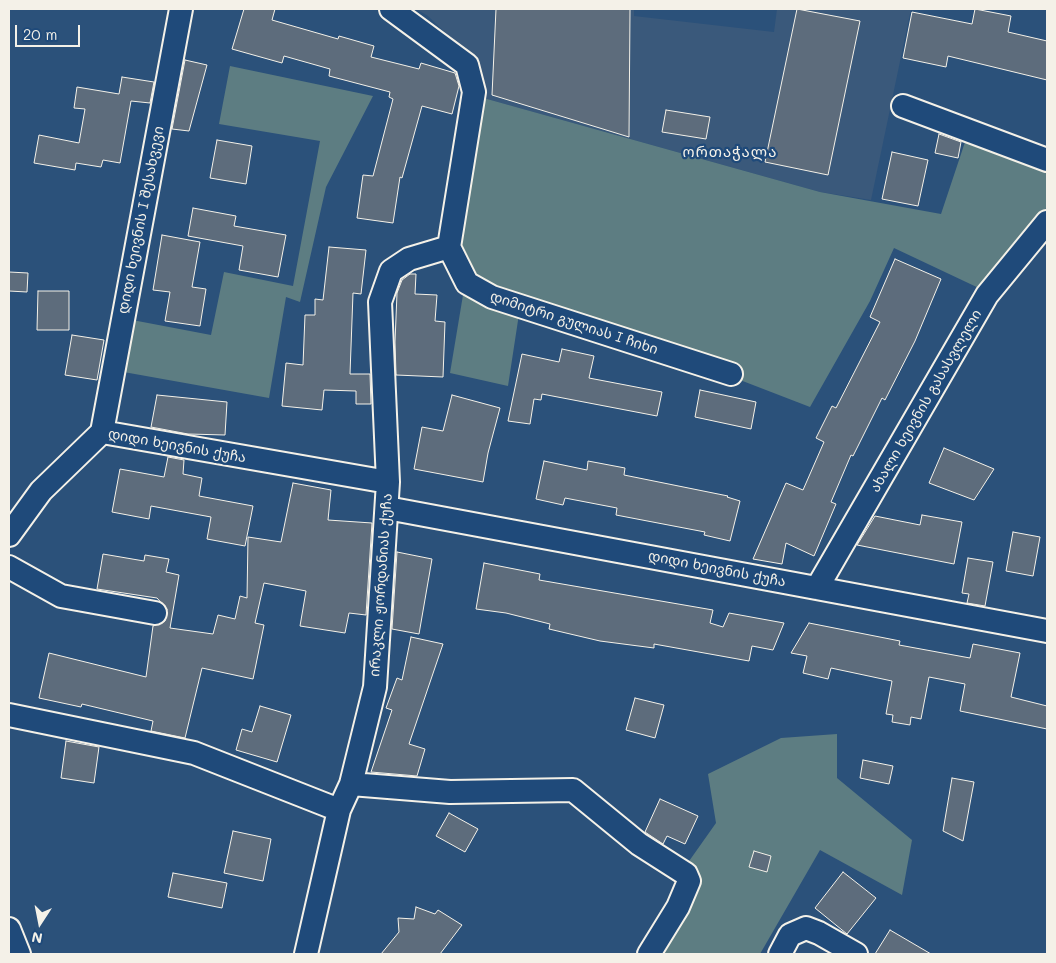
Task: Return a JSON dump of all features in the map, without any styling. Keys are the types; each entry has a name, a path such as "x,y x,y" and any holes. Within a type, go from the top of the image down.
{"street":[{"name":"დიდი ხეივნის I შესახვევი","path":"102,432 181,9"},
{"path":"391,9 467,65 474,92 449,247"},
{"path":"903,106 1047,160"},
{"name":"ახალი ხეივნის გასასვლელი","path":"817,588 987,295 1047,222"},
{"name":"დიმიტრი გულიას I ჩიხი","path":"449,247 467,283 492,297 731,374"},
{"name":"ირაკლი ჟორდანიას ქუჩა","path":"306,954 339,810 351,784 374,687 388,482 380,302 391,271 409,259 449,247"},
{"name":"დიდი ხეივნის ქუჩა","path":"9,535 41,491 102,432 388,482"},
{"name":"დიდი ხეივნის ქუჩა","path":"387,508 1047,631"},
{"path":"9,567 61,596 155,614"},
{"path":"9,715 194,753 339,810"},
{"path":"351,784 450,792 573,790 639,844 686,874 689,882 678,907 649,954"},
{"path":"780,954 790,935 806,928 819,933 856,954"},
{"path":"9,929 18,954"}],"shaded area":[{"path":"416,9 634,9 634,16 774,32 777,9 911,9 871,200 820,192 480,97 473,60 428,16"}],"green space":[{"path":"230,66 373,96 326,187 300,302 286,297 269,398 118,371 127,319 211,335 224,272 293,286 320,141 219,124"},
{"path":"480,97 820,192 941,214 967,136 1047,168 1047,207 983,290 894,248 870,301 810,407 473,277 457,245"},
{"path":"464,289 519,314 508,386 450,373"},
{"path":"837,734 837,778 912,840 902,895 820,850 760,954 663,954 701,884 687,864 716,823 708,774 781,738"}],"building":[{"path":"244,9 275,9 272,20 338,39 339,36 374,46 371,57 419,69 421,63 455,73 459,86 452,114 422,106 402,178 400,177 393,223 357,218 363,175 373,176 393,99 389,97 390,92 329,76 330,69 284,56 282,63 232,49"},
{"path":"496,9 630,9 629,137 492,95"},
{"path":"797,9 860,21 828,175 765,162"},
{"path":"975,9 1011,16 1008,32 1047,41 1047,80 948,56 946,67 903,58 912,12 972,24"},
{"path":"185,60 207,65 189,131 172,129"},
{"path":"122,77 154,82 150,103 131,101 120,163 103,160 101,167 76,163 75,170 34,163 39,135 79,143 85,109 74,108 77,87 119,94"},
{"path":"666,110 710,117 706,139 662,132"},
{"path":"939,134 961,142 958,158 935,153"},
{"path":"217,140 252,146 246,184 210,178"},
{"path":"892,152 928,160 918,206 882,199"},
{"path":"193,208 236,216 234,226 286,235 278,277 239,270 243,246 188,236"},
{"path":"162,235 200,242 192,287 206,289 200,326 165,321 170,292 153,290"},
{"path":"329,247 366,250 361,294 353,293 350,374 370,374 371,404 356,404 356,391 324,390 322,410 282,406 286,363 303,365 305,315 315,315 315,299 323,300"},
{"path":"895,259 941,279 915,341 885,400 882,398 853,456 851,455 831,502 836,504 814,556 786,543 782,564 753,559 786,483 803,490 824,442 816,438 832,406 836,408 880,322 870,317"},
{"path":"9,272 28,273 27,292 9,291"},
{"path":"410,274 416,274 415,294 437,295 435,321 445,322 443,377 396,375 397,293 402,280"},
{"path":"38,291 69,291 69,330 37,330"},
{"path":"72,335 104,340 97,380 65,375"},
{"path":"562,349 594,356 589,378 662,392 657,416 542,394 541,400 534,399 530,424 508,421 522,354 559,362"},
{"path":"700,390 756,402 751,429 695,417"},
{"path":"157,395 227,402 225,435 188,434 151,427"},
{"path":"452,395 500,408 488,453 483,482 414,469 422,427 443,431"},
{"path":"944,448 994,469 974,500 929,483"},
{"path":"168,457 184,460 183,474 202,478 199,496 253,506 245,546 207,539 211,517 151,506 149,519 112,512 120,469 164,477"},
{"path":"544,461 587,470 588,461 625,468 624,475 728,496 740,501 730,541 704,535 705,532 616,515 617,508 565,498 563,505 536,499"},
{"path":"293,483 331,490 328,520 372,523 366,615 349,613 345,633 300,626 306,591 264,583 255,623 264,625 253,679 202,668 185,738 151,731 153,721 82,704 81,707 39,698 49,653 146,677 153,626 165,621 167,609 157,598 97,589 103,554 144,561 145,555 169,559 166,572 179,575 170,628 213,634 218,615 235,619 240,596 247,598 248,537 281,542"},
{"path":"922,515 962,522 954,564 857,545 875,516 920,525"},
{"path":"1013,532 1040,537 1033,576 1006,571"},
{"path":"397,552 432,559 419,634 392,629"},
{"path":"968,558 993,562 985,606 967,603 969,594 962,593"},
{"path":"484,563 540,574 539,580 713,610 710,623 723,627 729,613 784,623 773,650 752,646 749,661 654,644 654,648 600,641 549,629 550,624 506,613 476,609"},
{"path":"809,623 900,641 899,645 970,658 973,644 1020,653 1011,697 1047,706 1047,729 960,711 965,684 929,677 921,719 911,717 910,725 892,722 893,715 886,714 892,681 831,668 828,679 803,673 807,656 791,653"},
{"path":"411,637 443,644 409,744 425,749 417,776 371,772 392,710 386,708 397,678 402,680"},
{"path":"635,698 664,705 655,738 626,730"},
{"path":"260,706 291,715 277,762 236,750 242,729 252,732"},
{"path":"66,741 99,747 94,783 61,778"},
{"path":"863,760 893,766 889,784 860,778"},
{"path":"952,778 974,782 963,841 943,831"},
{"path":"660,799 698,816 685,844 667,836 663,844 645,832"},
{"path":"449,813 478,829 465,852 436,836"},
{"path":"233,831 271,839 263,881 224,873"},
{"path":"754,851 771,856 767,872 749,867"},
{"path":"843,872 876,898 847,934 815,908"},
{"path":"173,873 227,883 222,908 168,897"},
{"path":"416,907 435,914 438,910 462,925 440,954 381,954 399,932 398,918 414,919"},
{"path":"890,930 931,954 875,954"}],"district":[{"name":"ორთაჭალა","path":"730,152"}]}
